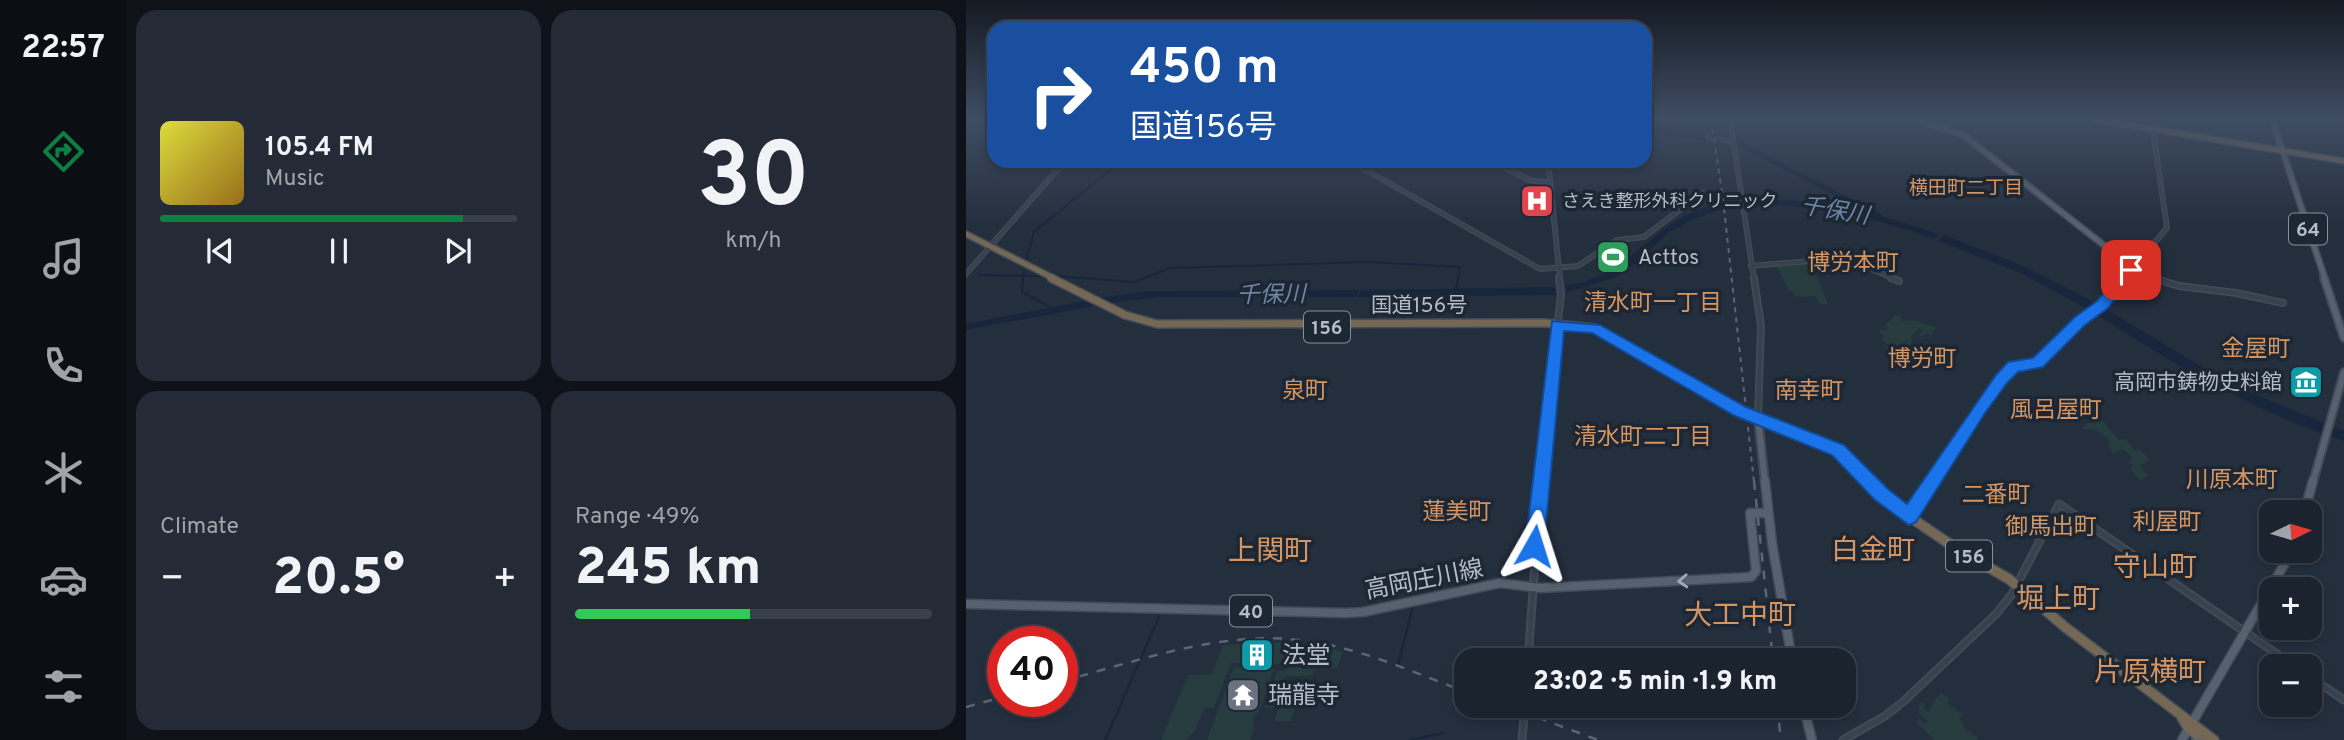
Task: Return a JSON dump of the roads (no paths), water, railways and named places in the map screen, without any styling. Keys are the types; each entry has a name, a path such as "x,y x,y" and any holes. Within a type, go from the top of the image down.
{"highway":[{"path":"2294,154 2344,161"},
{"name":"国道156号","path":"966,236 1133,321 1169,328 1546,328 1558,325 1595,328 1717,399 1838,450 1881,495 1960,551 2009,579 2015,587 2193,731 2214,740"}],"main road":[{"path":"1909,516 2001,379 2014,366 2037,363 2102,305 2133,268 1987,154"},
{"name":"64","path":"2284,154 2344,338"},
{"path":"2308,500 2344,372"},
{"path":"1758,418 1768,513 1789,648"},
{"name":"高岡庄川線","path":"966,604 1346,613 1363,612 1500,583 1532,587 1751,577 1756,571 1749,513 1768,513"},
{"path":"2182,740 2193,731 2284,564"},
{"path":"1806,718 1812,740"}],"street":[{"path":"1734,154 1761,326 1758,418"},
{"path":"2156,154 2167,228 2133,268 2161,283 2182,288 2230,292 2283,303"},
{"path":"966,274 1059,168"},
{"path":"1362,168 1540,269 1559,269 1587,262 1617,240 1644,237 1702,193"},
{"path":"1506,168 1529,180 1550,183"},
{"path":"1529,648 1535,532 1561,294 1549,168"},
{"path":"1751,266 1846,258 1899,281"},
{"path":"1843,740 1885,716 1904,701 1996,614 2012,594 2059,504 2277,654"},
{"path":"2322,685 2344,700"},
{"path":"1522,740 1524,718"}],"water":[{"path":"1790,200 1847,208 1939,234 1935,239 1841,212 1794,207 1744,207 1743,201"},
{"path":"1719,204 1720,210 1669,232 1640,260 1615,277 1566,293 1566,285 1607,272 1678,220 1697,210"},
{"path":"1944,235 2023,266 2098,304 2089,310 2023,274 1939,241"},
{"path":"1555,287 1555,295 1358,297 1361,290"},
{"path":"1359,290 1356,297 1162,297 1108,303 1098,298 1149,291"},
{"path":"1084,301 1094,306 966,330 966,324"},
{"path":"2104,308 2232,385 2344,431 2344,441 2247,402 2185,369 2096,314"}],"waterway":[{"path":"1758,154 1879,216"},
{"path":"1026,261 1034,232 1113,168"},
{"name":"千保川","path":"1710,209 1750,204"},
{"path":"1055,276 1134,282 1170,268 1369,262 1460,267 1456,290"},
{"path":"1024,271 1024,276"},
{"path":"978,275 1024,276"},
{"path":"1024,276 1043,276"},
{"path":"1024,276 1022,292 1050,307 1048,309"},
{"path":"1398,665 1413,606"},
{"path":"1105,740 1159,617"},
{"path":"1410,740 1444,733"}],"tram line":[{"path":"2192,740 2204,740"}],"railway":[{"path":"1716,154 1754,482"},
{"path":"1754,481 1772,648"},
{"path":"1078,677 1214,643 1277,638 1308,641 1349,650 1454,687"},
{"path":"966,707 987,701"},
{"path":"1539,718 1598,740"},
{"path":"1778,718 1781,740"}],"place":[{"name":"さえき整形外科クリニック","path":"1537,201"},
{"name":"Acttos","path":"1613,257"},
{"name":"高岡市鋳物史料館","path":"2306,382"},
{"name":"法堂","path":"1257,655"},
{"name":"瑞龍寺","path":"1243,695"}],"district":[{"name":"横田町二丁目","path":"1966,187"},
{"name":"博労本町","path":"1853,262"},
{"name":"清水町一丁目","path":"1653,302"},
{"name":"金屋町","path":"2256,348"},
{"name":"博労町","path":"1922,358"},
{"name":"泉町","path":"1305,390"},
{"name":"南幸町","path":"1809,390"},
{"name":"風呂屋町","path":"2056,409"},
{"name":"清水町二丁目","path":"1643,436"},
{"name":"川原本町","path":"2232,479"},
{"name":"二番町","path":"1996,494"},
{"name":"蓮美町","path":"1457,511"},
{"name":"利屋町","path":"2167,521"},
{"name":"御馬出町","path":"2051,526"},
{"name":"白金町","path":"1873,549"},
{"name":"上関町","path":"1270,550"},
{"name":"守山町","path":"2155,566"},
{"name":"堀上町","path":"2058,598"},
{"name":"大工中町","path":"1740,614"},
{"name":"片原横町","path":"2150,671"}]}
